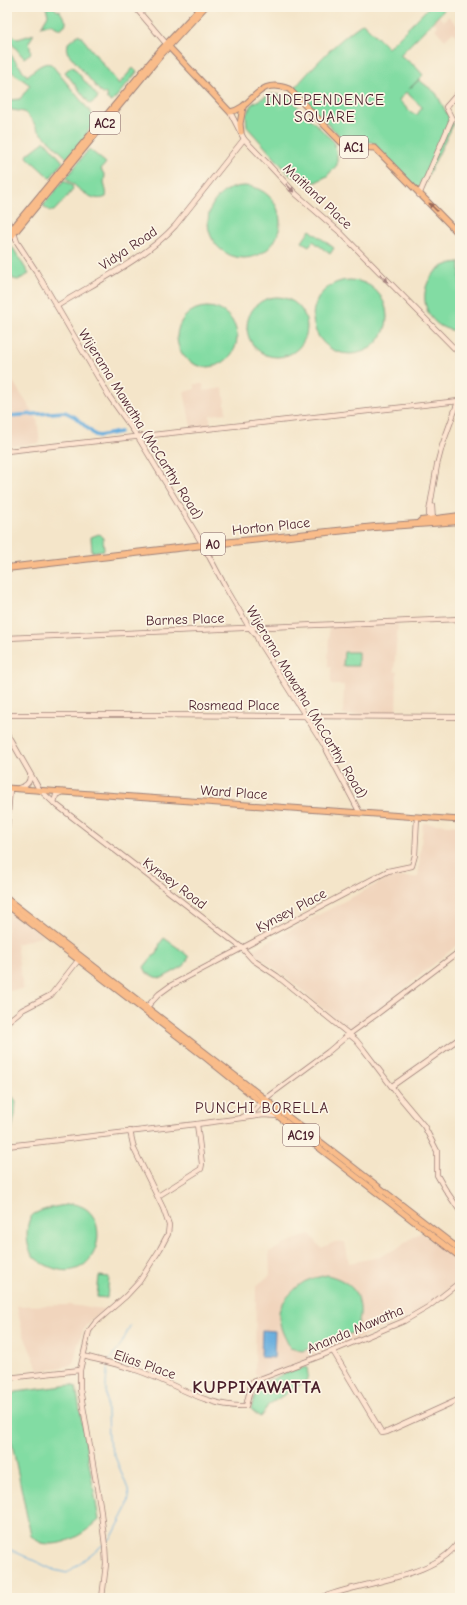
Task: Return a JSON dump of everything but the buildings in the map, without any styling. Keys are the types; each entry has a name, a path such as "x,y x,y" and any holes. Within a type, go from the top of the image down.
{"highway":[{"name":"Horton Place","path":"7,568 203,545 419,523 422,525 431,521 460,516"},
{"name":"Horton Place","path":"431,521 460,521"}],"main road":[{"name":"AC2","path":"7,242 13,231 201,7"},
{"name":"AC2","path":"167,46 206,7"},
{"name":"Maitland Place","path":"167,46 230,112"},
{"name":"AC1","path":"243,107 252,97 268,87 280,86 288,89 341,142 351,147 375,148 419,195 460,235"},
{"path":"230,112 236,111 243,107"},
{"path":"241,132 240,124 243,107"},
{"name":"AC2","path":"7,235 13,231"},
{"name":"Ward Place","path":"9,788 460,820"},
{"name":"AC19","path":"7,899 80,958"},
{"name":"AC19","path":"7,905 146,1008 270,1106 460,1250"},
{"name":"AC19","path":"270,1106 278,1116 460,1257"}],"street":[{"path":"135,7 167,46"},
{"path":"419,195 452,119 446,107 460,91"},
{"name":"Maitland Place","path":"230,112 244,139 296,194 341,233 460,354"},
{"name":"Vidya Road","path":"57,306 164,238 244,139"},
{"name":"Wijerama Mawatha (McCarthy Road)","path":"7,220 17,242 57,306 109,396 138,437 203,545 224,585 249,627 256,635 260,644 334,763 360,813"},
{"path":"7,451 418,405 459,399 442,446 432,494 431,521"},
{"name":"Barnes Place","path":"7,638 460,619"},
{"name":"Rosmead Place","path":"7,716 460,717"},
{"name":"Kynsey Road","path":"7,733 39,789 54,803 242,948 253,960 277,976 360,1044 424,1126 436,1151 437,1175 460,1211"},
{"path":"20,788 28,784 30,775"},
{"path":"7,828 9,788"},
{"path":"54,803 56,795 64,791"},
{"name":"Kynsey Place","path":"146,1008 159,994 170,986 266,937 388,871 412,866 415,855 417,816"},
{"path":"243,1117 254,1111 263,1100 460,951"},
{"path":"7,1022 22,1010 51,995 80,958"},
{"path":"392,1086 460,1038"},
{"path":"264,1115 270,1106 275,1092"},
{"path":"7,1146 197,1124 243,1117 264,1115 278,1116"},
{"path":"158,1196 201,1169 202,1164 197,1124"},
{"path":"102,1598 106,1564 105,1543 80,1389 80,1370 89,1331 95,1323 126,1296 138,1282 160,1249 168,1234 169,1225 158,1196 134,1149 130,1131"},
{"name":"Ananda Mawatha","path":"246,1406 252,1382 333,1351 404,1321 428,1307 460,1282"},
{"path":"333,1351 382,1433 460,1399"},
{"name":"Elias Place","path":"83,1356 139,1371 196,1396 219,1404 246,1406"},
{"path":"7,1378 80,1370"},
{"path":"321,1598 336,1592 371,1585 426,1566 446,1555 456,1547 460,1539"}],"shaded area":[{"path":"436,14 444,21 448,16 458,26 456,28 460,34 457,37 453,32 445,40 435,29 438,26 431,19"},
{"path":"10,377 37,419 40,443 7,447 7,378"},
{"path":"195,384 203,384 204,391 223,388 226,413 210,415 210,425 195,428 191,426 184,392 195,389"},
{"path":"398,623 394,671 397,672 396,716 343,715 344,685 331,685 331,667 328,667 329,625"},
{"path":"423,823 460,826 460,943 350,1032 285,976 251,951 390,877 418,877"},
{"path":"7,908 44,936 16,944 23,989 7,991"},
{"path":"421,1232 460,1263 460,1281 410,1317 369,1335 260,1378 255,1373 256,1286 270,1275 269,1252 291,1241 310,1234 321,1248 335,1242 345,1242 349,1263 379,1257 399,1247"},
{"path":"69,1305 105,1309 86,1325 78,1344 73,1365 39,1371 22,1331 17,1306"}],"green space":[{"path":"46,7 54,7 57,11 59,10 66,21 66,24 60,29 50,24 41,27 48,15"},
{"path":"429,7 447,7 400,55 416,67 423,75 409,89 419,80 436,93 453,125 420,191 372,142 367,142 363,145 350,145 292,91 334,46 363,23 388,48","holes":["406,92 422,107 417,115 411,113 399,100"]},
{"path":"7,33 18,39 34,34 29,42 31,53 24,58 7,38"},
{"path":"79,34 119,84 133,68 137,72 112,102 106,98 108,97 105,93 103,95 67,52 68,43"},
{"path":"7,50 27,76 41,65 48,63 51,64 97,120 87,132 88,136 68,159 38,130 32,120 24,112 7,109 7,103 11,100 20,99 30,85 7,70"},
{"path":"72,66 98,97 90,104 65,72"},
{"path":"271,94 287,96 334,142 337,155 337,165 327,176 316,182 304,182 290,175 247,127 246,115 253,103"},
{"path":"45,141 63,162 50,178 27,157 28,154"},
{"path":"89,149 106,163 101,169 105,176 104,182 106,197 101,199 84,193 66,178"},
{"path":"64,180 72,185 73,190 54,211 50,211 44,207 44,204"},
{"path":"237,186 251,186 258,188 270,196 278,208 280,222 278,236 270,248 258,256 251,258 237,258 230,256 218,248 210,236 208,229 208,215 210,208 218,196 230,188"},
{"path":"310,230 334,248 330,254 313,241 309,246 302,242"},
{"path":"9,247 13,248 29,274 18,280 13,279 7,269 7,249"},
{"path":"460,262 460,331 445,328 434,321 427,310 425,298 427,285 433,274 444,266"},
{"path":"350,280 364,283 376,291 384,303 387,317 384,331 376,343 364,351 350,354 336,351 324,343 316,331 313,317 316,303 324,291 336,283"},
{"path":"277,297 293,302 298,306 302,311 307,327 302,343 298,348 293,352 277,357 261,352 256,348 252,343 247,327 252,311 256,306 261,302"},
{"path":"207,307 224,312 232,320 237,337 232,354 224,362 207,367 190,362 182,354 177,337 182,320 190,312"},
{"path":"99,534 103,538 104,550 92,552 91,537"},
{"path":"344,652 358,652 358,666 343,666"},
{"path":"164,938 189,957 184,966 162,978 155,977 147,973 144,967 152,957 157,954 160,943"},
{"path":"7,1090 16,1101 11,1133 7,1136"},
{"path":"72,1204 86,1209 95,1219 98,1232 96,1246 90,1259 79,1268 64,1271 46,1265 33,1256 28,1243 27,1231 29,1221 34,1214 58,1206"},
{"path":"327,1275 343,1281 352,1288 358,1298 360,1304 360,1317 356,1328 352,1333 302,1351 290,1348 282,1331 279,1318 282,1305 289,1295 302,1283"},
{"path":"99,1276 109,1277 107,1298 97,1297"},
{"path":"307,1367 308,1375 306,1381 268,1405 260,1417 251,1409 256,1394 264,1383 282,1375"},
{"path":"71,1385 76,1387 99,1520 87,1530 66,1541 50,1544 42,1543 31,1536 11,1439 7,1401 10,1395 16,1392"}],"water":[{"path":"262,1330 275,1331 274,1358 261,1357"}],"waterway":[{"path":"7,416 65,412 75,417 95,435 99,436 120,432"},
{"path":"109,1361 122,1343 130,1326"},
{"path":"106,1542 112,1537 127,1508 129,1498 128,1489 108,1439 106,1383 108,1364"},
{"path":"7,1548 54,1570 67,1573 104,1544"}],"district":[{"name":"INDEPENDENCE SQUARE","path":"325,108"},
{"name":"PUNCHI BORELLA","path":"262,1108"},
{"name":"KUPPIYAWATTA","path":"257,1387"}]}
